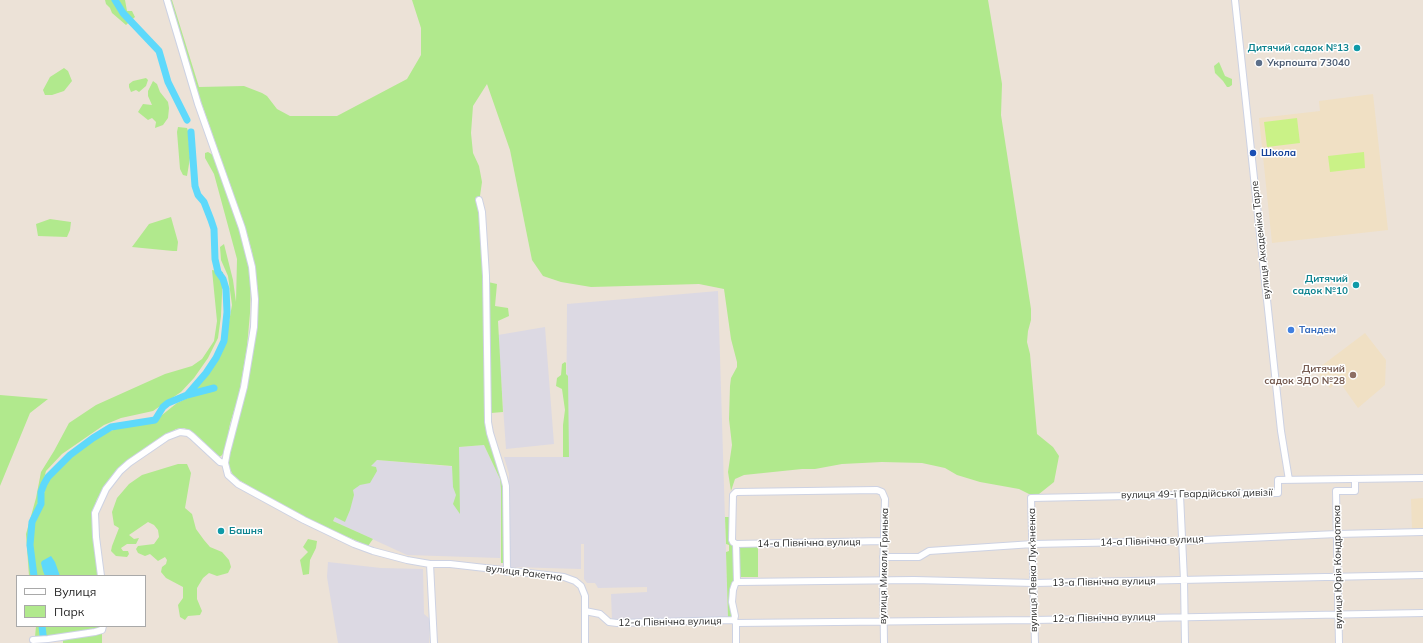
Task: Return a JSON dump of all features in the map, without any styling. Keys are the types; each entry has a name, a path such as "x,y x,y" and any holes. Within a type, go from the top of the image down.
{"street":[{"path":"101,575 96,537 95,513 106,489 124,467 167,437 180,432 188,433 220,462 225,463 244,387 254,327 256,299 252,267 242,228 198,104 167,0"},
{"name":"вулиця Академіка Тарле","path":"1235,0 1281,431 1289,480"},
{"path":"480,200 486,276 488,422 506,486 507,572"},
{"name":"вулиця Ракетна","path":"225,463 228,475 238,484 325,531 373,551 406,560 430,564 450,564 507,572 564,577 575,581 579,583 584,590 585,596 585,643"},
{"path":"1289,480 1423,478"},
{"name":"вулиця Юрія Кондратюка","path":"1339,643 1336,491 1355,492 1355,479"},
{"name":"вулиця 49-ї Гвардійської дивізії","path":"1031,498 1278,493 1278,480 1289,480"},
{"name":"вулиця Миколи Гринька","path":"735,544 732,540 734,494 736,492 879,490 885,499 883,541 884,643"},
{"path":"1180,495 1185,643"},
{"name":"вулиця Левка Лук'яненка","path":"1031,498 1035,643"},
{"name":"14-а Північна вулиця","path":"883,557 919,557 929,551 1033,544 1182,541 1337,534 1423,532"},
{"name":"14-а Північна вулиця","path":"735,544 883,541"},
{"path":"735,544 737,582 732,595 736,643"},
{"path":"430,564 434,643"},
{"name":"13-а Північна вулиця","path":"737,582 883,580 1034,583 1338,578 1423,575"},
{"name":"12-а Північна вулиця","path":"585,611 600,614 612,623 1034,620 1423,613"},
{"path":"33,640 95,632 102,630 103,627"}],"shaded area":[{"path":"1373,94 1388,230 1272,243 1259,118 1320,111 1319,101"},
{"path":"718,291 728,618 612,621 611,594 647,592 647,587 598,588 595,583 587,583 584,579 584,544 581,544 581,569 510,567 509,474 504,457 566,457 567,304"},
{"path":"545,327 554,444 506,449 498,335"},
{"name":"Дитячий садок ЗДО №28","path":"1365,333 1386,360 1385,385 1358,408 1339,381 1330,388 1316,370"},
{"path":"484,445 500,479 500,558 407,555 333,521 352,483 377,460 458,467 459,447"},
{"path":"1423,498 1423,529 1412,529 1411,499"},
{"path":"328,562 381,568 423,569 424,614 430,619 429,643 338,643 327,577"}],"green space":[{"path":"105,0 125,0 127,11 132,11 135,17 126,25 112,13"},
{"path":"170,0 172,0 199,87 244,86 267,96 277,109 290,116 337,116 407,79 421,55 421,28 412,0 988,0 1002,84 1001,115 1031,309 1031,320 1027,342 1030,354 1037,434 1053,447 1059,456 1054,482 1039,494 1029,494 1019,489 980,482 957,475 945,468 922,463 882,462 842,464 815,469 744,475 735,479 731,491 728,472 732,445 729,419 730,386 731,378 737,367 737,362 731,339 724,289 699,284 591,287 561,282 543,276 532,260 510,150 487,84 473,106 471,133 473,153 479,166 482,182 479,203 481,218 486,432 502,475 504,489 504,563 501,563 500,479 484,445 459,447 460,514 453,504 456,495 453,487 452,466 377,460 371,466 376,467 377,471 370,483 360,485 353,490 354,495 345,522 335,517 333,521 373,539 368,546 323,526 276,502 233,475 228,461 243,404 252,360 258,319 258,291 252,252 246,230 198,93"},
{"path":"1219,62 1225,76 1232,79 1232,85 1229,87 1227,87 1215,73 1214,66"},
{"path":"64,68 68,71 72,81 64,91 52,95 45,95 43,90 50,77"},
{"path":"146,78 148,80 146,86 139,92 136,90 131,92 129,84 133,81"},
{"path":"153,81 157,84 160,92 168,102 169,108 168,118 163,125 155,128 156,122 152,118 148,120 138,112 143,104 152,105 148,96 148,91"},
{"path":"1297,118 1300,143 1267,147 1264,122"},
{"path":"178,127 187,128 188,131 190,158 187,176 183,175 180,169 177,132"},
{"path":"208,152 213,155 219,169 240,233 251,280 247,347 239,394 230,424 225,452 218,457 192,432 184,428 176,429 124,463 110,479 97,499 92,514 99,575 29,575 26,534 36,498 41,472 69,423 96,405 165,374 192,366 202,359 214,341 217,321 212,270 223,272 221,316 218,338 208,358 194,378 181,392 153,411 121,418 104,425 62,454 46,471 36,510 39,509 46,484 54,471 98,436 118,428 152,423 177,403 190,397 191,392 206,376 217,359 226,339 232,305 228,276 221,260 220,247 224,244 233,280 236,302 237,259 214,174 205,158 205,153"},
{"path":"1364,152 1365,168 1330,172 1328,156"},
{"path":"171,217 178,242 177,251 132,247 149,224"},
{"path":"50,219 71,222 67,237 38,236 36,224"},
{"path":"488,282 497,284 495,306 508,308 509,316 498,321 503,412 491,413"},
{"path":"565,362 566,374 568,376 569,457 563,457 563,425 565,410 562,389 556,386 557,378 561,375 562,364"},
{"path":"0,395 48,399 30,413 0,486"},
{"path":"178,464 187,464 191,473 185,508 192,514 196,529 204,540 210,547 222,552 229,560 231,567 228,573 217,576 209,573 203,578 197,588 197,599 202,611 200,615 188,616 185,620 180,617 178,605 183,598 183,587 166,578 161,572 162,567 166,564 167,560 165,557 158,561 150,554 145,556 138,553 136,549 138,546 154,544 159,537 158,530 154,525 148,522 129,535 134,539 139,538 136,544 127,544 121,548 123,551 128,551 129,554 127,557 116,556 111,551 119,528 114,525 112,512 117,498 129,484 142,475"},
{"path":"725,517 731,517 736,555 732,615 728,618 726,552 729,551 729,545 726,544"},
{"path":"308,539 317,541 316,548 310,560 309,574 303,575 300,560 308,552 303,547"},
{"path":"758,546 758,577 738,577 738,547"},
{"path":"36,627 98,627 88,632 40,638 35,637"},
{"path":"97,633 102,634 102,643 63,643 63,638"}],"water":[{"path":"51,556 60,575 45,575 41,563"}],"waterway":[{"path":"115,0 123,13 159,51 168,82 187,120"},
{"path":"34,575 30,545 32,522 41,504 41,492 48,477 70,455 111,427 155,420 163,407 168,403 187,395 206,373 216,358 224,341 227,312 226,289 223,279 218,272 215,259 214,229 204,202 198,195 195,186 191,132"},
{"path":"187,395 214,388"},
{"path":"42,627 44,643"}],"place":[{"name":"Дитячий садок №13","path":"1357,48"},
{"name":"Укрпошта 73040","path":"1259,63"},
{"name":"Школа","path":"1253,153"},
{"name":"Дитячий садок №10","path":"1356,285"},
{"name":"Тандем","path":"1291,330"},
{"name":"Дитячий садок ЗДО №28","path":"1353,375"},
{"name":"Башня","path":"221,531"}]}
